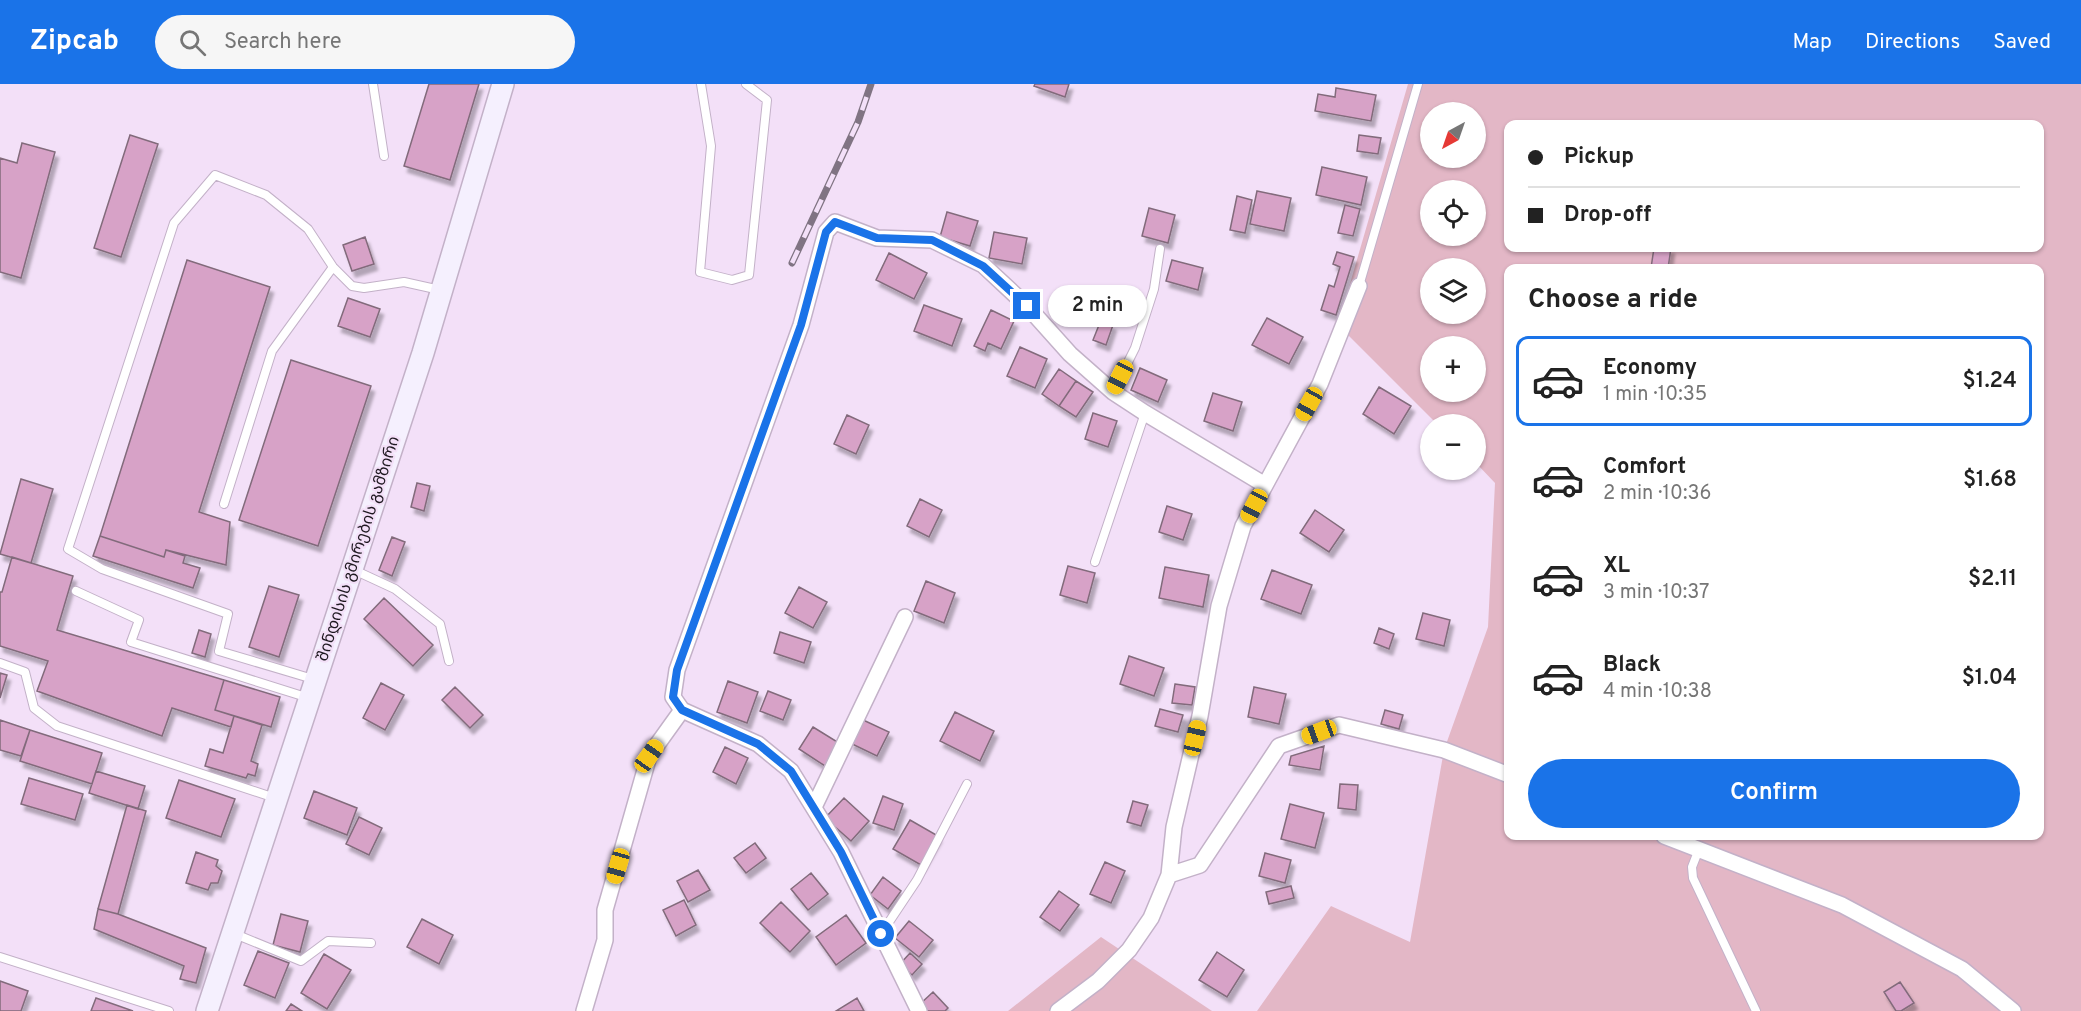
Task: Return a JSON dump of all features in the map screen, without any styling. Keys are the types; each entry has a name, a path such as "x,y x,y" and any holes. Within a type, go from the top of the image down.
{"main road":[{"name":"შინდისის გმირების გამზირი","path":"207,1011 353,570 441,291 503,84"}],"street":[{"path":"919,1011 841,852 791,771 758,744 682,710 673,697 677,670 801,325 826,232 835,222 877,238 932,240 983,266 1027,306 1070,354 1113,392 1265,485"},
{"path":"1058,1011 1098,981 1129,950 1150,918 1168,875 1174,827 1200,716 1219,606 1243,526 1320,384 1359,286"},
{"path":"813,807 905,617"},
{"path":"584,1011 605,940 605,910 649,756 682,710"},
{"path":"1168,875 1200,865 1279,746 1339,725 1444,750 1504,773"},
{"path":"1675,840 1842,905 1962,969 2013,1011"}],"lane":[{"path":"373,84 384,156"},
{"path":"701,84 711,146 700,272 732,280 749,275 767,100 746,84"},
{"path":"1359,286 1418,84"},
{"path":"313,689 219,651 228,614 102,569 68,549 174,223 215,175 266,195 308,229 333,267 352,286 364,288 404,282 441,291"},
{"path":"1113,392 1136,348 1154,289 1160,249"},
{"path":"224,504 272,351 333,267"},
{"path":"1095,562 1144,413"},
{"path":"353,570 395,589 441,624 449,661"},
{"path":"76,591 140,620 131,642 313,689"},
{"path":"0,663 25,672 34,708 57,726 277,798"},
{"path":"881,934 917,880 967,784"},
{"path":"1699,849 1692,867 1693,878 1755,1011"},
{"path":"232,933 301,961 328,941 371,943"},
{"path":"0,957 169,1011"}],"shaded area":[{"path":"1408,84 2081,84 2081,1011 1257,1011 1331,906 1410,942 1444,750 1488,627 1495,483 1486,474 1486,414 1427,414 1338,325"},
{"path":"1101,937 1212,1011 1008,1011"}],"building":[{"path":"429,84 479,84 450,180 404,166"},
{"path":"1035,84 1069,84 1065,97 1034,86"},
{"path":"1336,88 1376,95 1371,121 1315,111 1318,94 1335,97"},
{"path":"130,135 158,144 121,257 94,248"},
{"path":"1359,135 1381,138 1378,154 1357,151"},
{"path":"22,143 55,152 21,278 0,272 0,158 17,163"},
{"path":"1322,167 1367,177 1361,205 1316,195"},
{"path":"1257,191 1291,198 1284,231 1250,224"},
{"path":"1237,196 1252,200 1245,233 1230,230"},
{"path":"1345,205 1360,209 1353,236 1338,233"},
{"path":"1149,208 1175,215 1168,243 1142,236"},
{"path":"947,212 978,221 970,246 940,237"},
{"path":"994,232 1027,238 1022,264 989,258"},
{"path":"365,237 374,264 352,271 343,245"},
{"path":"1337,252 1354,257 1336,315 1321,310 1329,285 1334,287 1340,267 1333,264"},
{"path":"1653,252 1670,252 1669,264 1652,264"},
{"path":"889,253 927,273 914,299 876,280"},
{"path":"187,260 270,287 199,512 230,522 226,565 166,550 164,557 100,536"},
{"path":"1172,260 1203,268 1198,290 1166,281"},
{"path":"348,298 380,309 370,337 338,326"},
{"path":"924,305 962,319 952,346 914,331"},
{"path":"991,310 1014,321 1001,349 988,343 985,351 974,346"},
{"path":"1267,318 1303,337 1289,364 1252,345"},
{"path":"1101,320 1113,325 1106,345 1093,340"},
{"path":"1020,347 1047,359 1035,388 1007,376"},
{"path":"291,360 371,386 318,546 239,520"},
{"path":"1140,368 1167,380 1158,402 1131,390"},
{"path":"1059,369 1076,381 1059,406 1042,394"},
{"path":"1076,381 1093,392 1076,417 1059,406"},
{"path":"1379,387 1411,406 1394,434 1363,414"},
{"path":"1213,393 1242,402 1233,431 1204,421"},
{"path":"1093,413 1117,421 1108,447 1085,439"},
{"path":"847,415 869,425 856,454 834,444"},
{"path":"21,479 53,489 31,563 0,554"},
{"path":"417,483 430,486 424,511 411,507"},
{"path":"920,499 942,510 929,537 907,526"},
{"path":"1167,506 1192,514 1183,540 1159,532"},
{"path":"1315,510 1344,530 1329,552 1300,533"},
{"path":"100,536 164,557 166,550 185,556 183,563 200,568 193,588 93,556"},
{"path":"392,537 405,542 392,576 379,570"},
{"path":"12,557 73,576 57,630 224,680 215,710 234,716 231,727 172,708 162,736 37,691 48,661 0,646 0,592 2,592"},
{"path":"1068,566 1095,573 1087,603 1060,595"},
{"path":"1165,567 1209,575 1203,607 1159,598"},
{"path":"1272,570 1312,585 1301,614 1261,599"},
{"path":"926,581 955,593 944,623 914,611"},
{"path":"269,586 299,595 279,657 249,647"},
{"path":"799,587 827,602 813,628 785,613"},
{"path":"384,598 433,645 413,666 364,619"},
{"path":"1423,613 1450,620 1444,646 1416,639"},
{"path":"1379,628 1394,634 1389,649 1374,643"},
{"path":"199,630 211,634 205,657 192,653"},
{"path":"780,632 811,642 804,663 774,653"},
{"path":"1129,656 1164,668 1154,696 1120,684"},
{"path":"0,673 7,675 0,698"},
{"path":"224,680 280,697 271,727 215,710"},
{"path":"728,681 758,692 747,723 717,712"},
{"path":"381,683 404,695 385,730 363,718"},
{"path":"1175,684 1195,687 1192,705 1172,703"},
{"path":"455,687 483,715 470,728 442,700"},
{"path":"1254,687 1286,694 1279,724 1248,717"},
{"path":"768,691 791,700 783,720 760,711"},
{"path":"1160,709 1183,715 1178,732 1155,726"},
{"path":"1385,710 1403,715 1399,729 1381,724"},
{"path":"955,712 994,731 980,761 940,741"},
{"path":"234,716 262,725 251,761 258,764 255,776 248,774 246,778 205,766 210,749 223,753"},
{"path":"861,719 889,732 877,756 850,743"},
{"path":"0,720 30,730 21,756 0,750"},
{"path":"813,727 839,743 825,766 799,749"},
{"path":"30,730 102,753 92,784 20,761"},
{"path":"1324,746 1320,770 1289,765 1291,756"},
{"path":"725,747 748,758 736,784 713,772"},
{"path":"96,771 145,786 138,809 89,793"},
{"path":"29,778 83,794 75,820 21,804"},
{"path":"179,780 235,799 221,837 166,818"},
{"path":"1340,784 1358,785 1356,810 1338,808"},
{"path":"314,791 357,808 347,835 304,818"},
{"path":"883,796 903,804 894,830 873,823"},
{"path":"844,798 869,821 851,841 825,818"},
{"path":"1133,801 1148,805 1141,826 1127,822"},
{"path":"1290,804 1324,813 1315,848 1281,839"},
{"path":"127,805 146,811 118,914 98,909"},
{"path":"359,817 382,828 369,855 346,844"},
{"path":"910,820 938,836 921,865 893,849"},
{"path":"755,843 766,858 746,873 734,858"},
{"path":"196,852 218,860 216,866 222,871 218,883 211,883 208,890 186,883"},
{"path":"1265,853 1291,860 1285,883 1259,876"},
{"path":"1105,862 1125,871 1111,903 1090,894"},
{"path":"698,870 710,890 688,902 677,881"},
{"path":"811,873 828,894 808,910 791,889"},
{"path":"883,877 901,891 888,909 870,895"},
{"path":"1291,886 1294,898 1269,904 1266,892"},
{"path":"1059,891 1079,905 1060,931 1040,917"},
{"path":"684,900 696,925 676,936 663,910"},
{"path":"781,902 810,931 790,952 760,923"},
{"path":"98,909 118,914 206,948 196,983 180,979 184,966 94,929"},
{"path":"281,914 308,921 300,952 273,945"},
{"path":"846,915 866,943 836,965 816,937"},
{"path":"422,919 453,935 439,964 407,947"},
{"path":"909,921 933,940 919,957 895,938"},
{"path":"258,951 289,963 275,998 244,985"},
{"path":"1217,952 1244,970 1227,997 1199,980"},
{"path":"910,953 922,964 912,975 900,964"},
{"path":"324,954 351,970 327,1009 301,993"},
{"path":"0,981 28,991 21,1011 0,1011"},
{"path":"1900,982 1914,1003 1901,1011 1896,1011 1884,992"},
{"path":"933,992 948,1008 945,1011 925,1011 919,1005"},
{"path":"96,998 133,1011 91,1011"},
{"path":"857,998 864,1011 836,1011"},
{"path":"291,1004 302,1011 286,1011"}],"railway":[{"path":"792,263 858,122 871,84"}],"route":[{"path":"881,934 841,852 791,771 758,744 682,710 673,697 677,670 801,325 826,232 835,222 877,238 932,240 983,266 1027,306"}]}
